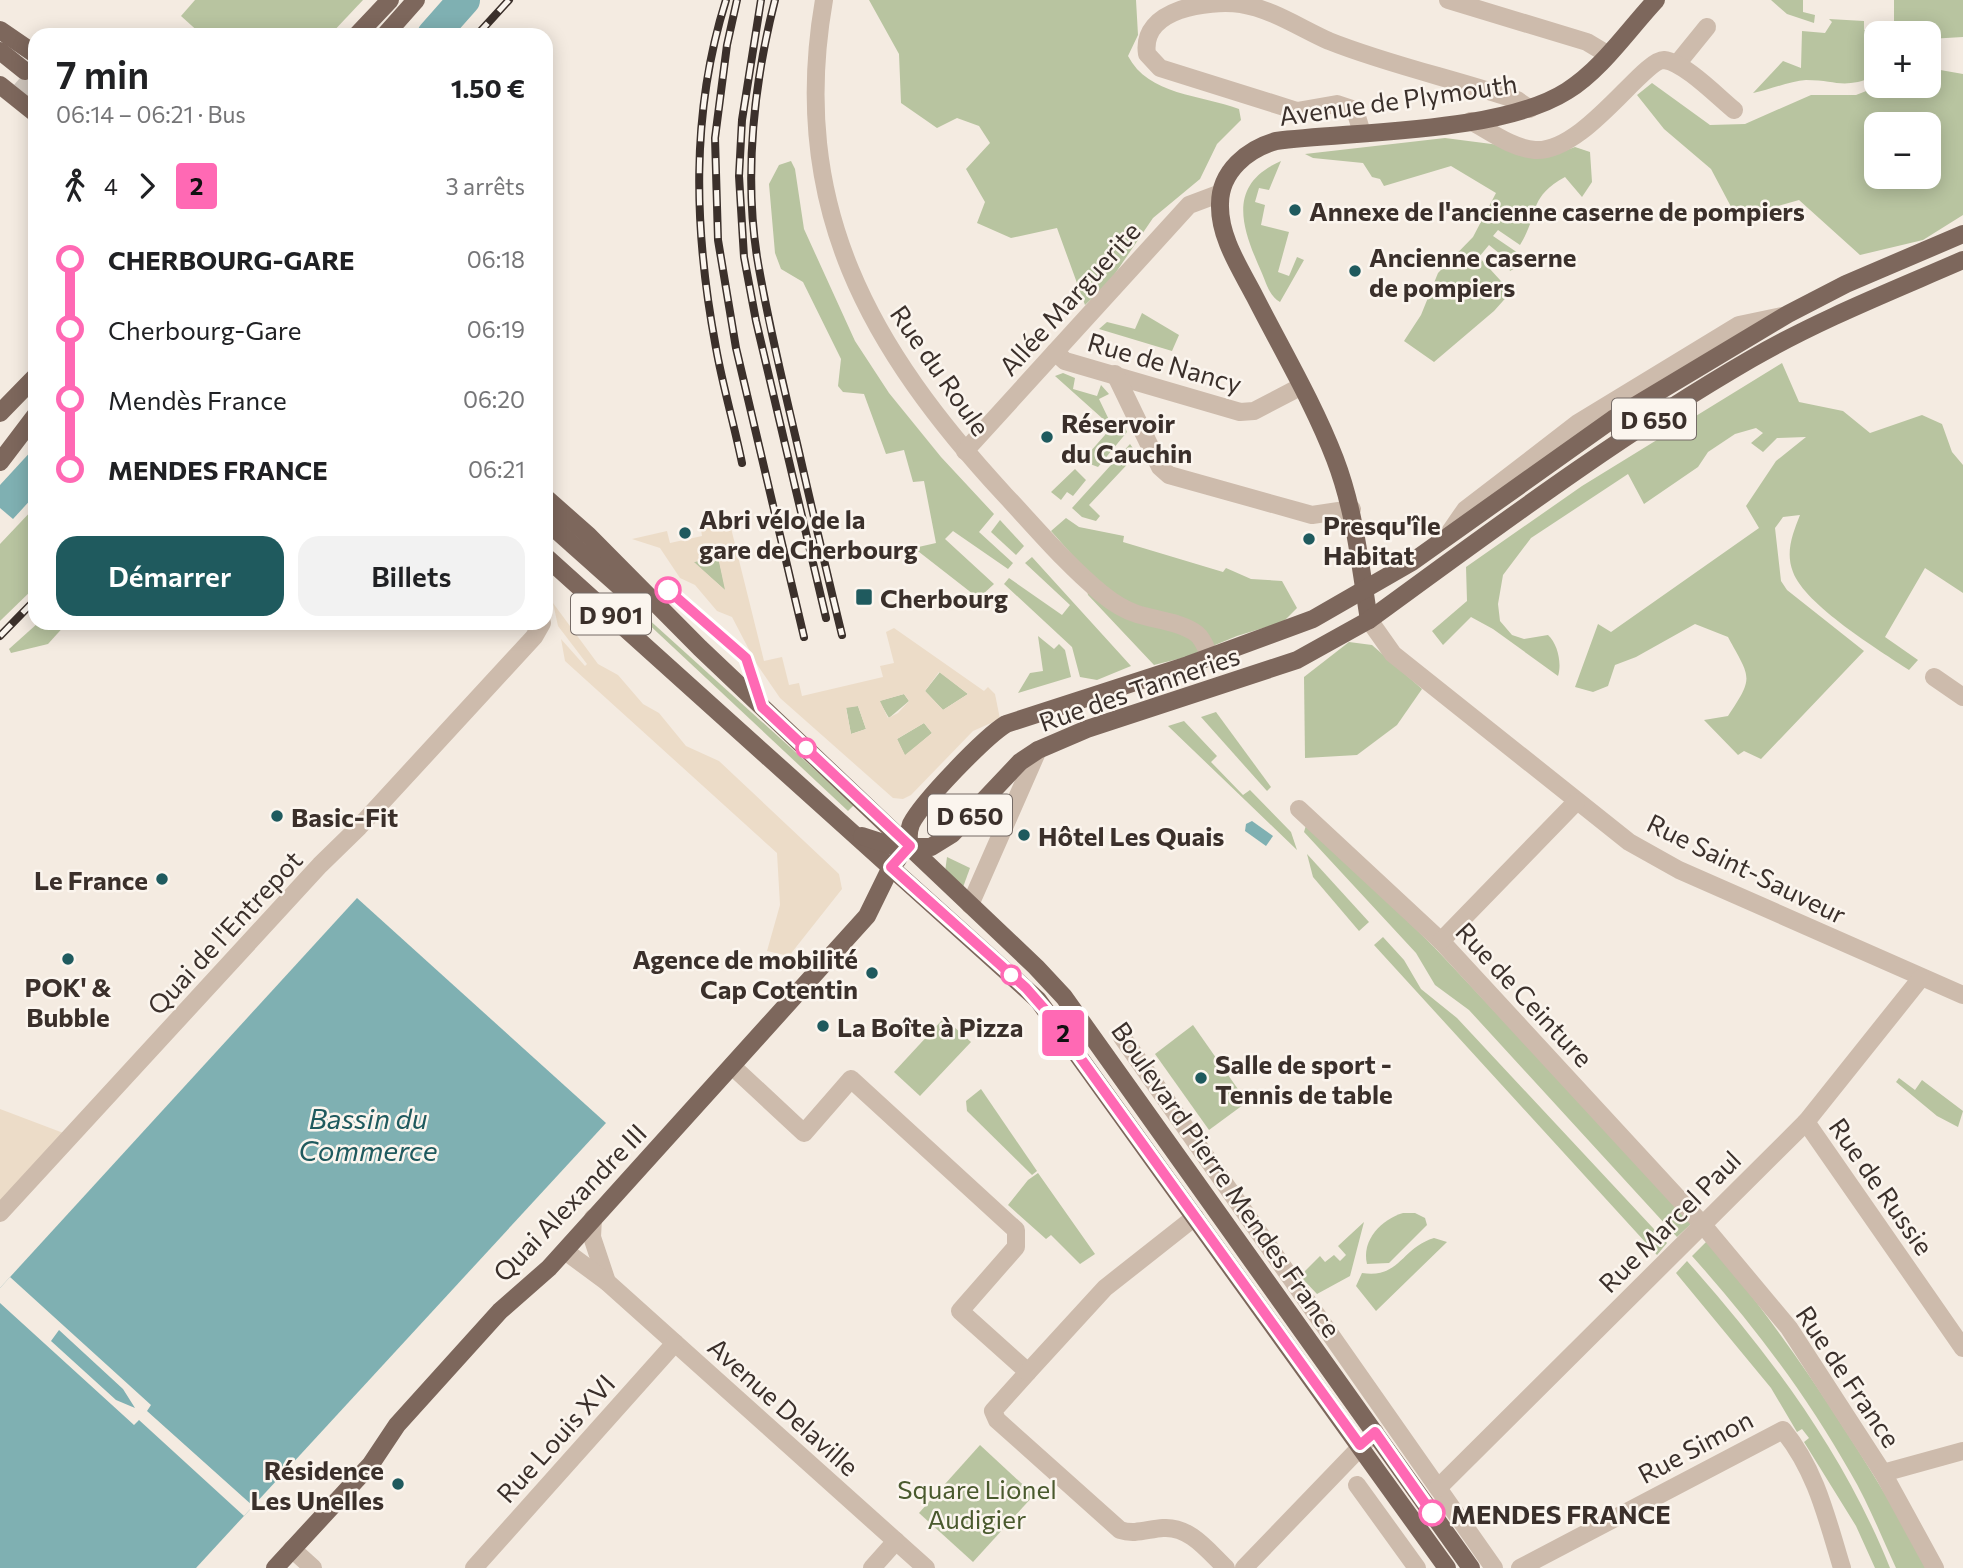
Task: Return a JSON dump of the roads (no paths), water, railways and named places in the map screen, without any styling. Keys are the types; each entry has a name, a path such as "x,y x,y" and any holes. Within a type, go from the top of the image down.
{"main road":[{"path":"364,28 390,0"},
{"path":"391,28 416,0"},
{"name":"Avenue de Plymouth","path":"1221,193 1235,167 1257,147 1293,139 1471,121 1530,109 1569,90 1607,54 1656,0"},
{"path":"0,30 28,49"},
{"path":"0,51 23,75 0,64"},
{"path":"0,85 28,107"},
{"path":"1221,193 1222,224 1228,243 1335,458 1352,509 1370,620"},
{"name":"D 650","path":"1364,590 1443,540 1613,419 1788,314 1846,284 1963,234"},
{"name":"D 650","path":"1370,620 1626,436 1753,358 1857,306 1963,260"},
{"path":"0,414 28,384"},
{"path":"0,463 28,425"},
{"name":"D 901","path":"553,504 589,536 700,649 910,846"},
{"name":"D 901","path":"553,526 674,635 700,649"},
{"name":"D 901","path":"553,542 565,553 570,577"},
{"name":"D 901","path":"553,563 891,867"},
{"name":"Rue des Tanneries","path":"1364,590 1313,619 1210,657 1006,724 989,737 923,807 911,825 910,846 931,847 941,843 1020,762 1038,750 1087,729 1297,660 1370,620"},
{"name":"Rue des Tanneries","path":"881,817 898,821 923,807"},
{"path":"846,828 880,844 910,846"},
{"name":"D 650","path":"891,867 910,846"},
{"name":"Boulevard Pierre Mendes France","path":"910,846 1036,967 1082,1020 1471,1568"},
{"name":"Boulevard Pierre Mendes France","path":"891,867 1038,1000 1447,1568"},
{"name":"Quai Alexandre III","path":"275,1568 371,1464 397,1425 500,1311 565,1251 867,916 891,867"}],"street":[{"name":"Rue du Roule","path":"824,0 817,69 817,114 833,222 864,306 923,400 965,452 1087,582 1134,614 1190,630 1203,641 1210,657"},
{"path":"1448,0 1587,41 1607,54"},
{"path":"1362,133 1354,110 1347,106 1336,104 1297,111 1160,68 1147,54 1147,39 1152,29 1165,17 1183,8 1218,1 1243,4 1287,20 1330,41 1517,100 1530,109"},
{"path":"1677,64 1707,27"},
{"path":"1471,121 1524,148 1538,150 1553,146 1583,130 1627,91 1654,62 1664,60 1677,64 1734,110"},
{"name":"Allée Marguerite","path":"965,452 1189,205 1221,193"},
{"name":"Rue de Nancy","path":"1055,352 1065,361 1248,413 1300,387"},
{"path":"1115,374 1160,467 1169,475 1312,515 1352,509"},
{"name":"Rue Saint-Sauveur","path":"1370,620 1393,654 1629,842 1679,870 1963,995"},
{"name":"Quai de l'Entrepot","path":"0,1213 538,630"},
{"path":"1934,677 1963,697"},
{"path":"970,905 1038,750"},
{"path":"1441,941 1576,802"},
{"name":"Rue de Ceinture","path":"1300,809 1441,941 1703,1225"},
{"name":"Rue Marcel Paul","path":"1438,1488 1806,1122 1921,978"},
{"name":"Boulevard Pierre Mendes France","path":"1122,1037 1494,1568"},
{"path":"732,1066 804,1133 851,1079 1016,1230 1016,1247 960,1311 1028,1372"},
{"name":"Rue de Russie","path":"1806,1122 1963,1348"},
{"path":"1195,1217 1105,1288 993,1411 996,1420 1120,1530 1134,1533 1166,1528 1189,1534 1226,1568"},
{"name":"Avenue Delaville","path":"593,1219 592,1237 607,1282"},
{"name":"Rue de France","path":"1703,1225 1789,1328 1882,1473 1935,1568"},
{"name":"Avenue Delaville","path":"565,1251 607,1282 926,1568"},
{"name":"Rue Louis XVI","path":"478,1564 675,1343"},
{"name":"Rue Simon","path":"1520,1568 1783,1430 1797,1447 1814,1477 1842,1568"},
{"path":"1244,1568 1375,1432"},
{"path":"1882,1473 1963,1451"},
{"path":"1357,1485 1418,1568"},
{"path":"872,1568 896,1541"},
{"path":"292,1549 313,1568"},
{"path":"1494,1568 1514,1568"}],"water":[{"path":"28,455 28,503 13,519 0,508 0,485"},
{"path":"1252,821 1273,836 1266,846 1245,831 1246,824"},
{"name":"Bassin du Commerce","path":"357,898 606,1123 196,1568 0,1568 0,1288"}],"waterway":[{"path":"439,28 464,0"}],"tunnel":[{"path":"20,78 28,85"}],"railway":[{"path":"483,28 509,0"},
{"path":"726,0 706,86 701,129 700,217 703,260 716,348 742,463"},
{"path":"737,0 727,45 715,138 718,240 736,348 804,637"},
{"path":"761,0 742,120 739,176 744,257 756,321 826,618"},
{"path":"775,0 762,63 753,128 753,225 770,326 842,635"},
{"path":"0,636 28,607"}],"place":[{"name":"Annexe de l'ancienne caserne de pompiers","path":"1295,210"},
{"name":"Ancienne caserne de pompiers","path":"1355,271"},
{"name":"Réservoir du Cauchin","path":"1047,437"},
{"name":"Abri vélo de la gare de Cherbourg","path":"685,533"},
{"name":"Presqu'île Habitat","path":"1309,539"},
{"name":"Cherbourg","path":"864,597"},
{"name":"Basic-Fit","path":"277,816"},
{"name":"Hôtel Les Quais","path":"1024,835"},
{"name":"Le France","path":"162,879"},
{"name":"POK' & Bubble","path":"68,959"},
{"name":"Agence de mobilité Cap Cotentin","path":"872,973"},
{"name":"La Boîte à Pizza","path":"823,1026"},
{"name":"Salle de sport - Tennis de table","path":"1201,1078"},
{"name":"Résidence Les Unelles","path":"398,1484"},
{"name":"MENDES FRANCE","path":"1432,1513"}],"park label":[{"name":"Square Lionel Audigier","path":"977,1503"}]}
